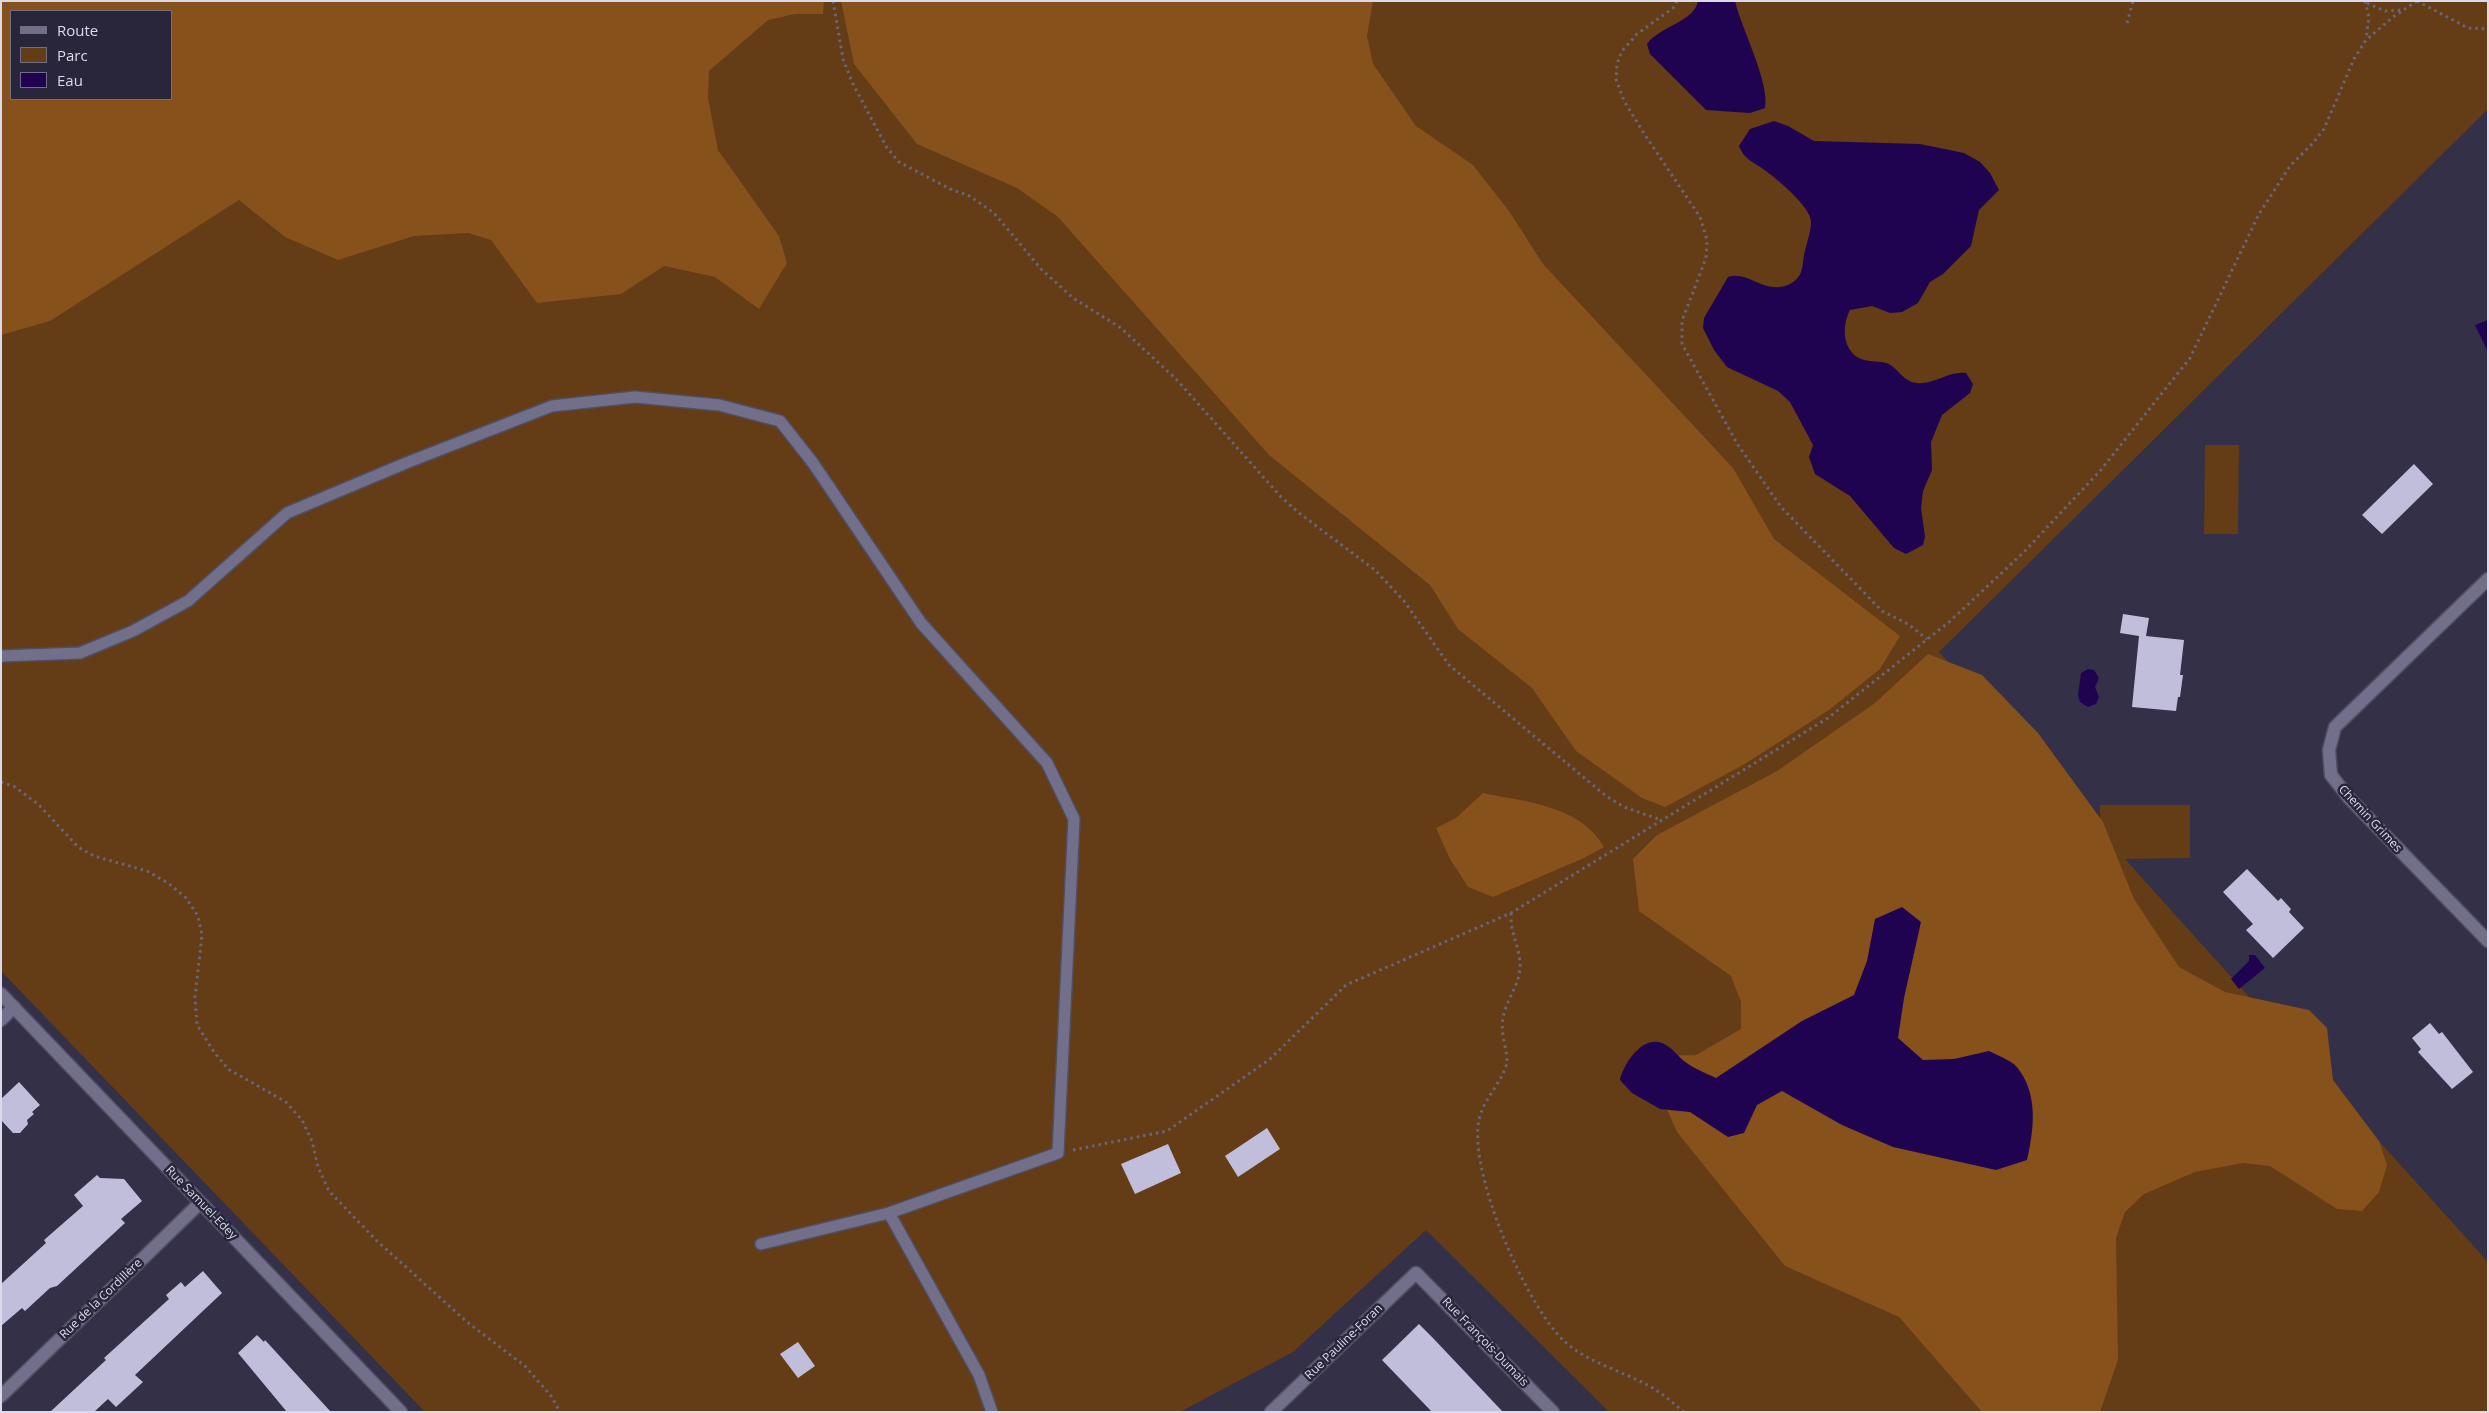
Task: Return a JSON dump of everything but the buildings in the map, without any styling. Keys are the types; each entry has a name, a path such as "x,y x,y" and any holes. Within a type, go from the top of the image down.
{"street":[{"name":"Chemin Grimes","path":"2488,580 2335,726 2329,750 2331,776 2349,798 2488,941"},
{"name":"Rue Samuel-Edey","path":"1,994 401,1412"},
{"path":"1,1020 14,1007"},
{"name":"Rue de la Cordillère","path":"1,1396 200,1202"},
{"name":"Rue Pauline-Foran","path":"1271,1412 1416,1272"},
{"name":"Rue François-Dumais","path":"1416,1272 1553,1412"}],"lane":[{"path":"1,656 80,653 133,631 188,601 287,514 406,463 552,406 635,397 719,405 780,421 813,463 921,623 1047,763 1074,819 1058,1153 889,1214 761,1244"},
{"path":"889,1214 978,1375 992,1412"}],"path":[{"path":"833,1 843,59 887,148 899,162 952,190 968,195 994,213 1029,256 1073,298 1121,328 1177,380 1287,502 1393,586 1449,664 1606,796 1624,808 1662,820"},
{"path":"1677,1 1673,8 1637,34 1622,51 1617,64 1616,79 1624,101 1700,217 1707,240 1706,258 1682,321 1682,344 1738,445 1781,507 1882,611 1908,624 1926,639"},
{"path":"2127,23 2133,1"},
{"path":"1058,1153 1168,1131 1270,1059 1346,985 1510,912 1828,718 1926,639 2023,553 2100,471 2190,358 2258,214 2290,166 2324,129 2354,59 2366,40 2417,1 2468,28 2488,29"},
{"path":"2366,2 2369,17 2366,40"},
{"path":"2366,2 2385,11 2403,10"},
{"path":"1,782 15,787 39,805 78,846 94,856 148,871 186,898 198,916 202,934 195,997 197,1025 214,1052 228,1069 286,1102 302,1120 309,1134 318,1167 329,1191 377,1240 467,1322 525,1366 551,1396 560,1412"},
{"path":"1510,912 1510,928 1519,953 1520,968 1518,980 1503,1016 1501,1032 1507,1062 1483,1104 1477,1133 1485,1182 1494,1213 1516,1265 1537,1305 1564,1340 1578,1351 1651,1387 1684,1412"}],"green space":[{"path":"1,1 2488,1 2488,109 1939,652 2100,831 2100,805 2190,805 2190,858 2125,859 2488,1262 2488,1412 1609,1412 1426,1230 1293,1352 1180,1412 425,1412 1,971"},
{"path":"2205,445 2239,445 2238,534 2204,534"}],"shaded area":[{"path":"1,1 824,1 823,14 795,14 768,20 709,71 708,98 718,150 779,236 787,263 759,309 715,277 664,266 621,294 537,303 491,240 468,233 414,236 338,260 285,237 239,200 50,321 1,335"},
{"path":"841,1 1373,1 1367,36 1373,64 1416,126 1473,165 1509,211 1543,264 1733,468 1774,539 1900,636 1880,669 1829,710 1743,765 1665,807 1642,798 1576,751 1532,688 1458,629 1430,585 1269,455 1058,217 1017,188 917,144 854,64"},
{"path":"1928,654 1982,675 2038,733 2103,822 2134,899 2179,967 2225,992 2309,1010 2327,1028 2333,1080 2379,1141 2387,1165 2379,1192 2362,1211 2337,1209 2270,1166 2243,1163 2195,1172 2144,1194 2125,1212 2116,1238 2118,1360 2100,1412 1982,1412 1899,1317 1785,1266 1677,1132 1655,1082 1656,1056 1696,1055 1741,1029 1741,1002 1731,976 1639,911 1633,859 1657,835 1777,771 1875,703"},
{"path":"1483,793 1534,803 1567,814 1581,822 1594,833 1604,847 1584,858 1493,897 1468,887 1450,859 1436,828 1456,818"}],"water":[{"path":"1698,1 1735,1 1760,71 1765,108 1750,113 1706,110 1650,54 1647,44 1660,33 1690,14"},
{"path":"1774,121 1788,126 1814,141 1920,144 1964,153 1980,162 1990,173 1999,190 1979,210 1971,246 1943,274 1930,282 1918,303 1902,312 1890,313 1872,306 1850,310 1847,316 1845,336 1847,343 1853,354 1859,358 1889,364 1912,382 1929,382 1953,374 1966,373 1973,384 1970,393 1942,415 1931,442 1932,470 1923,491 1921,508 1925,537 1923,545 1906,554 1894,548 1850,496 1815,474 1809,457 1813,445 1790,402 1778,391 1727,367 1714,350 1703,328 1704,318 1728,277 1743,277 1765,285 1781,287 1794,281 1801,272 1810,230 1810,216 1786,187 1747,158 1739,146 1750,129"},
{"path":"2488,320 2488,352 2475,325"},
{"path":"2088,669 2094,670 2099,678 2095,687 2099,697 2096,704 2088,707 2080,702 2078,695 2081,673"},
{"path":"1902,907 1921,922 1904,998 1898,1038 1923,1060 1954,1059 1989,1051 2016,1066 2028,1088 2033,1112 2027,1160 1996,1170 1893,1147 1842,1125 1782,1091 1757,1105 1744,1133 1728,1137 1690,1112 1660,1109 1632,1093 1620,1080 1631,1058 1643,1046 1651,1042 1666,1045 1691,1066 1716,1078 1802,1021 1854,995 1867,961 1875,919"},
{"path":"2249,955 2255,955 2265,968 2239,989 2231,979 2249,961"}]}
